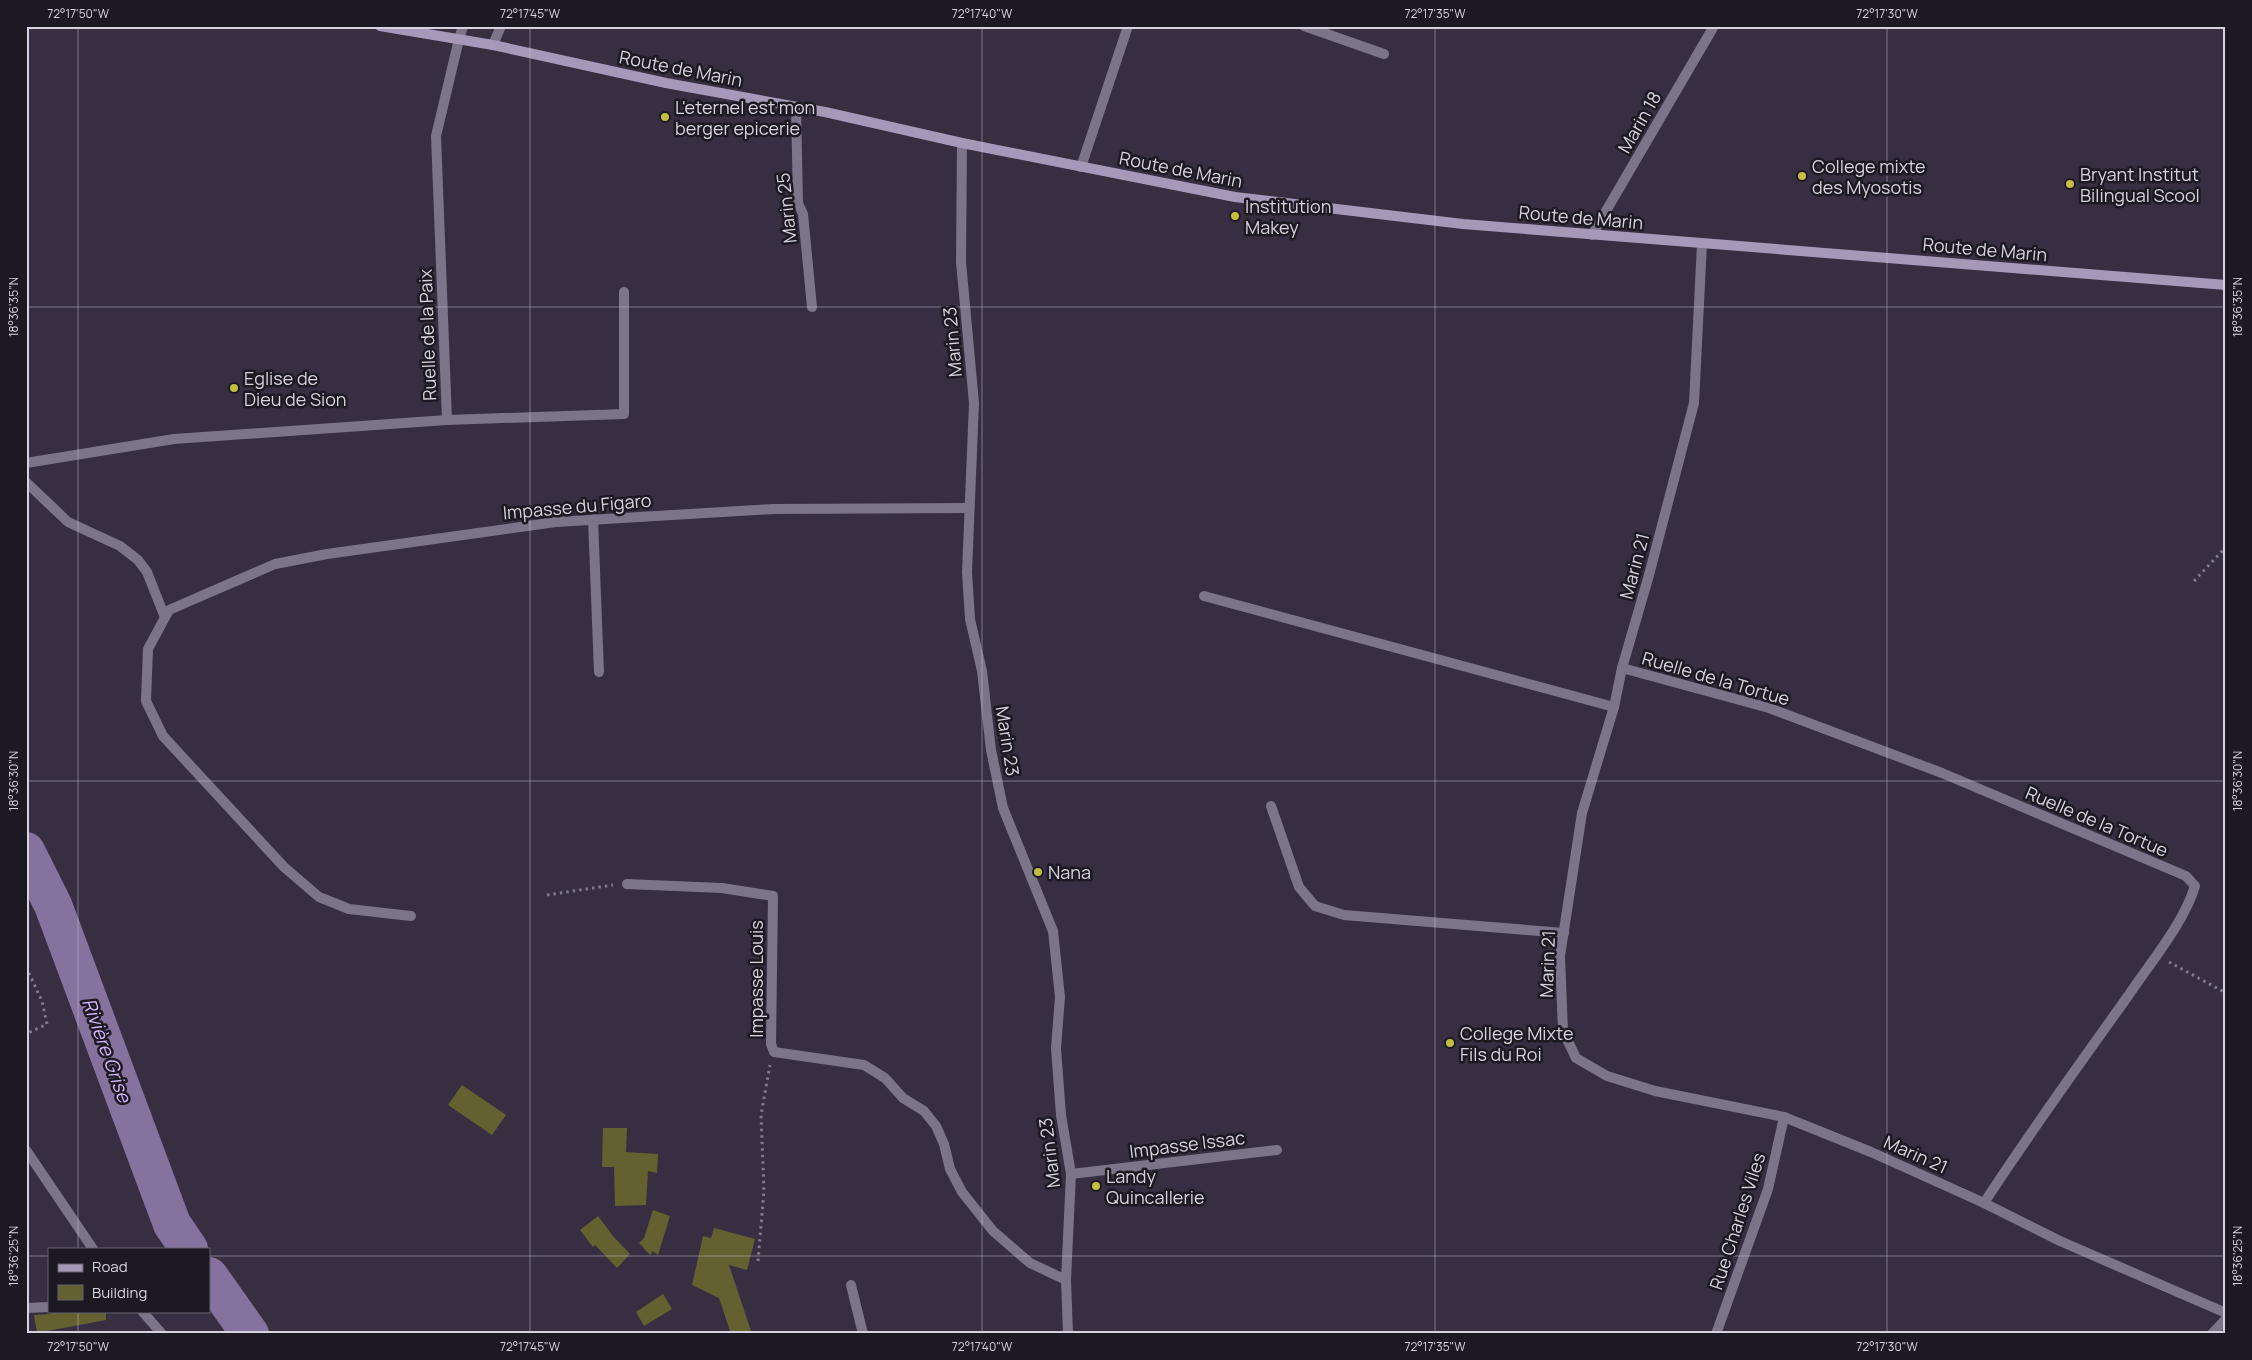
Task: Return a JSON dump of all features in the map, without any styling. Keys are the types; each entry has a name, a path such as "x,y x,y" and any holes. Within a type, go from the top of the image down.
{"main road":[{"name":"Route de Marin","path":"380,26 493,45 666,83 796,106 962,143 1235,197 1389,216 1592,235 1887,256 2062,273 2226,285"}],"street":[{"name":"Ruelle de la Paix","path":"26,463 174,439 447,420 436,136 463,26"},
{"path":"493,45 501,26"},
{"path":"1081,167 1128,26"},
{"path":"1304,26 1384,54"},
{"name":"Marin 18","path":"1592,235 1714,26"},
{"name":"Marin 25","path":"796,106 798,203 803,214 812,307"},
{"name":"Marin 23","path":"962,143 961,262 974,403 966,572 970,618 982,671 991,750 1003,808 1053,931 1060,997 1056,1048 1060,1106 1071,1174 1066,1280 1068,1334"},
{"name":"Marin 21","path":"1702,244 1694,403 1649,575 1622,668 1614,707 1582,812 1560,956 1564,1031 1576,1058 1608,1076 1655,1091 1784,1117 1871,1152 2060,1240 2226,1313"},
{"path":"447,420 624,414 624,292"},
{"path":"26,482 68,522 120,546 138,560 147,572 164,616 148,649 146,700 163,736 284,866 319,897 349,909 411,916"},
{"name":"Impasse du Figaro","path":"164,616 169,610 275,564 401,543 593,519 773,508 969,508"},
{"path":"593,519 599,672"},
{"path":"1204,596 1614,707"},
{"name":"Ruelle de la Tortue","path":"1622,668 1769,708 1942,773 2186,876 2195,886 2191,900 2156,955 2026,1138 1984,1203"},
{"path":"1271,806 1299,887 1315,906 1344,915 1564,934"},
{"name":"Impasse Louis","path":"626,884 722,888 773,896 772,1044 774,1052 864,1065 885,1078 903,1098 924,1111 936,1126 944,1144 950,1170 962,1192 993,1231 1030,1263 1066,1280"},
{"name":"Rue Charles Viles","path":"1716,1334 1768,1189 1784,1117"},
{"path":"26,1150 92,1248"},
{"name":"Impasse Issac","path":"1071,1174 1277,1150"},
{"path":"851,1285 863,1334"},
{"path":"26,1308 48,1307"},
{"path":"143,1312 162,1334"},
{"path":"2212,1334 2226,1319"}],"path":[{"path":"2194,581 2226,547"},
{"path":"547,894 626,884"},
{"path":"2156,955 2226,992"},
{"path":"26,967 42,1001 47,1024 26,1034"},
{"path":"758,1261 764,1191 761,1115 768,1069 774,1052"}],"building":[{"path":"462,1085 506,1115 492,1135 448,1105"},
{"path":"603,1128 627,1128 626,1152 658,1154 657,1173 648,1171 646,1205 615,1206 614,1167 602,1167"},
{"path":"653,1210 670,1216 658,1255 653,1251 650,1255 639,1243 644,1238"},
{"path":"598,1216 630,1254 617,1268 595,1245 593,1247 580,1230"},
{"path":"714,1228 755,1239 747,1270 729,1265 752,1334 731,1334 719,1298 692,1285 703,1236 711,1238"},
{"path":"663,1294 672,1309 644,1326 636,1312"},
{"path":"53,1312 106,1312 106,1320 37,1333 34,1315 50,1314"}],"waterway":[{"name":"Rivière Grise","path":"26,851 53,905 172,1224 188,1248"},
{"name":"Rivière Grise","path":"210,1277 250,1334"}],"place":[{"name":"L'eternel est mon berger epicerie","path":"665,117"},
{"name":"College mixte des Myosotis","path":"1802,176"},
{"name":"Bryant Institut Bilingual Scool","path":"2070,184"},
{"name":"Institution Makey","path":"1235,216"},
{"name":"Eglise de Dieu de Sion","path":"234,388"},
{"name":"Nana","path":"1038,872"},
{"name":"College Mixte Fils du Roi","path":"1450,1043"},
{"name":"Landy Quincallerie","path":"1096,1186"}]}
